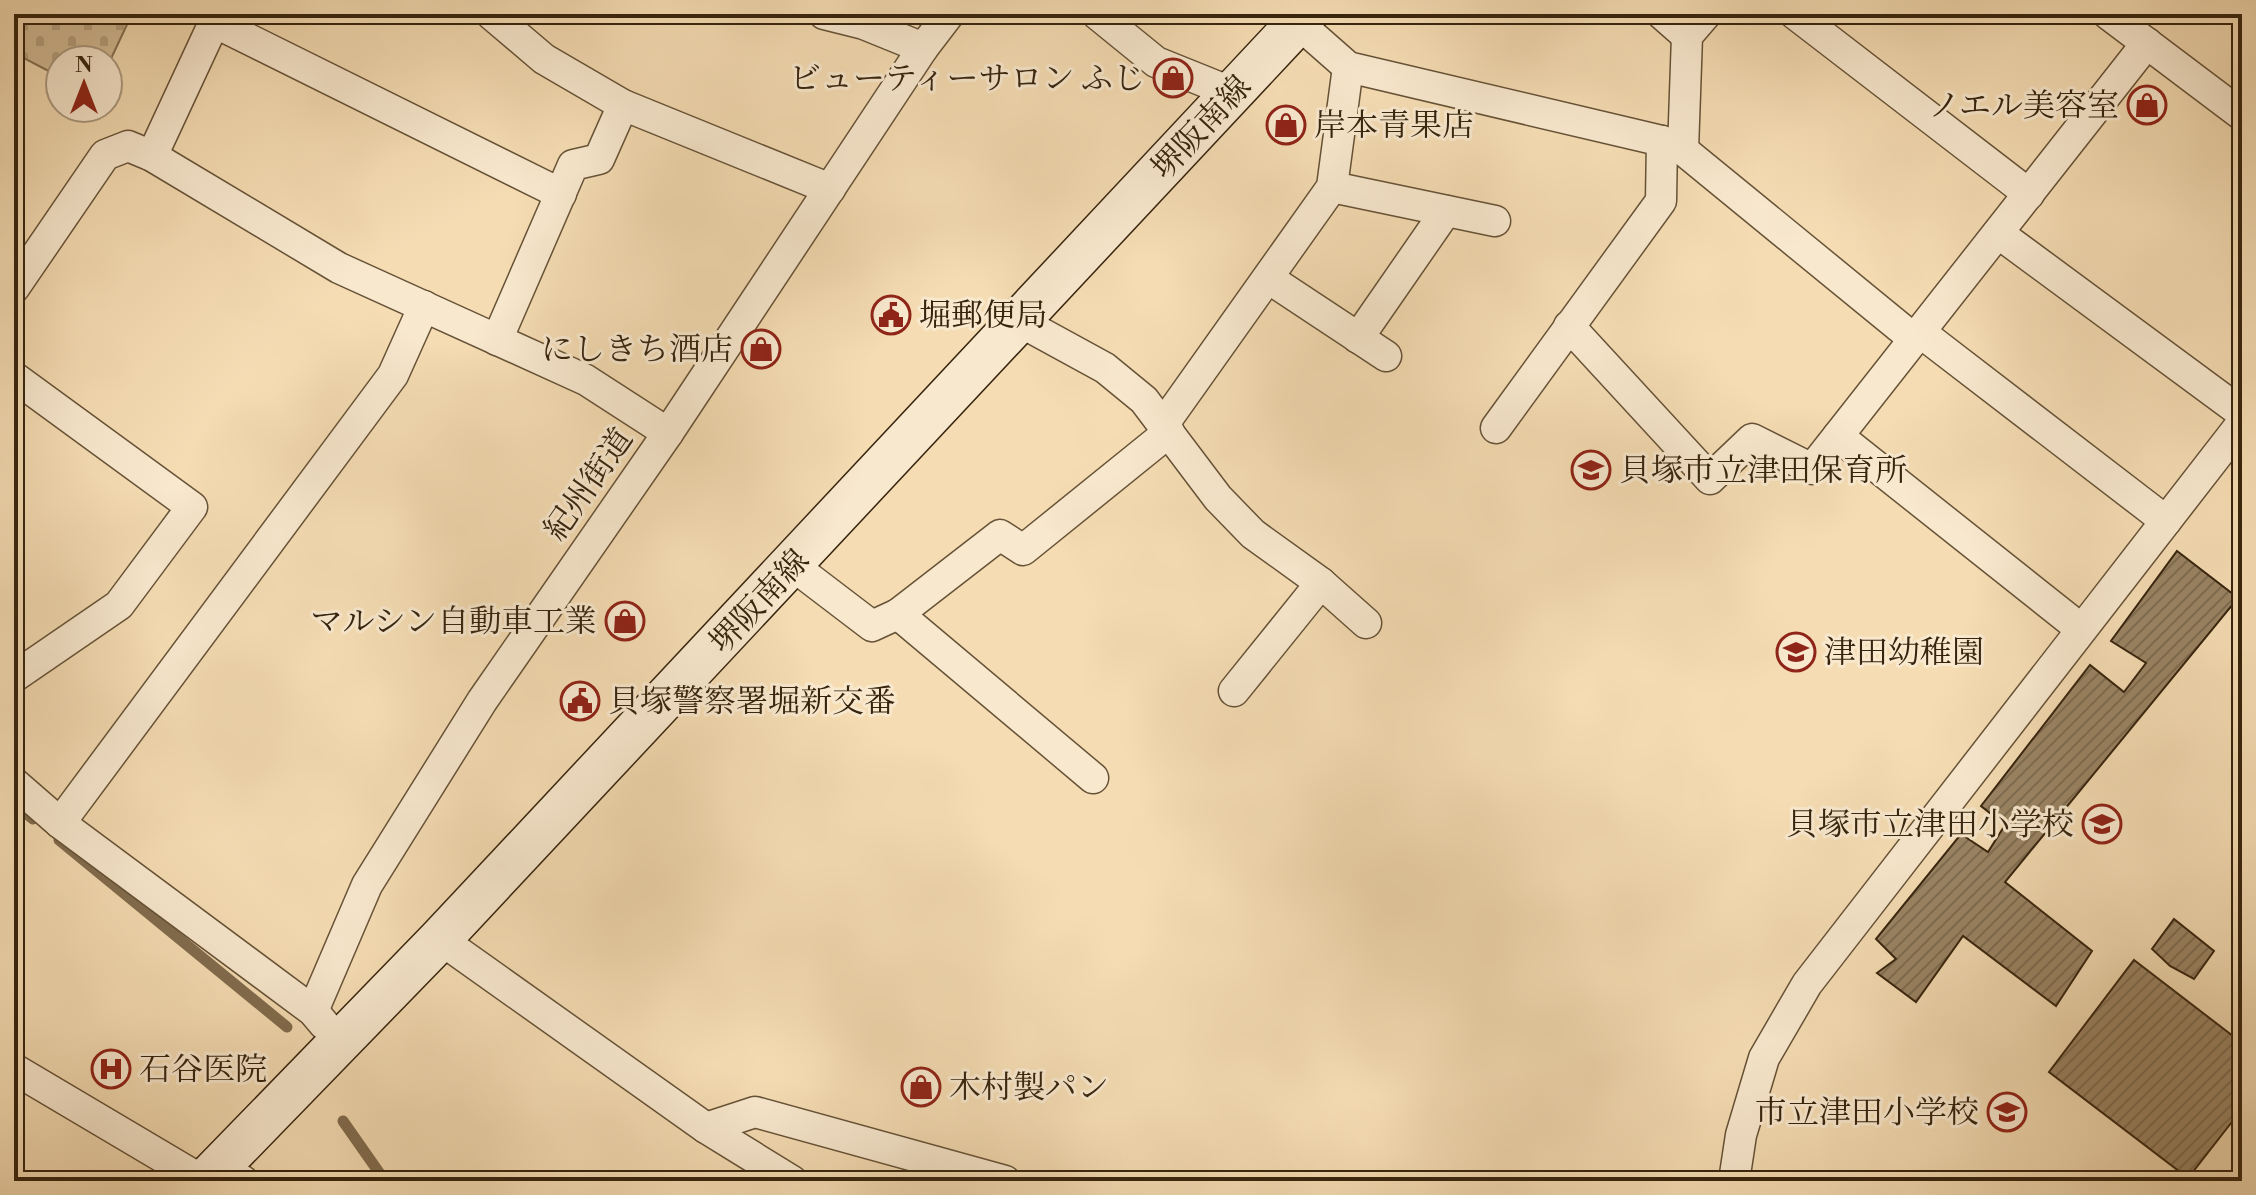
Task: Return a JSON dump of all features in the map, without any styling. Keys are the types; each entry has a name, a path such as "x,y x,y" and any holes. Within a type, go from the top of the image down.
{"main road":[{"name":"堺阪南線","path":"217,1178 1302,18"}],"street":[{"path":"491,14 544,59 623,105 830,189"},
{"path":"824,14 864,24 923,48"},
{"name":"紀州街道","path":"313,1011 367,885 482,701 668,433 923,48 949,14"},
{"path":"1097,14 1156,62 1233,93"},
{"path":"1496,428 1661,201 1696,25 1662,14"},
{"path":"1795,14 2029,194"},
{"path":"2108,14 2242,115"},
{"path":"152,156 216,18 561,194"},
{"path":"1302,18 1348,67 1672,146 1917,336 2166,521"},
{"path":"1569,326 1710,479 1752,439 1812,469 2147,43"},
{"path":"792,565 872,626 898,614 1000,535 1023,550 1166,429 1332,187 1348,67"},
{"path":"497,340 573,165 599,159 623,105"},
{"path":"14,288 105,155 128,146 152,156 339,268 586,380 668,433"},
{"path":"1332,187 1495,221"},
{"path":"1358,338 1446,211"},
{"path":"1998,233 2242,413"},
{"path":"1268,278 1386,356"},
{"path":"60,823 393,375 424,306"},
{"path":"1019,321 1105,368 1144,400 1218,498 1253,534 1321,583 1366,623"},
{"path":"14,377 192,507 119,605 14,677"},
{"path":"1734,1181 1741,1135 1764,1058 1807,984 2242,423"},
{"path":"1838,436 2081,629"},
{"path":"1234,691 1321,583"},
{"path":"898,614 1093,778"},
{"path":"14,783 60,823 313,1011 341,1044"},
{"path":"440,939 706,1128 792,1181"},
{"path":"14,1069 217,1178"},
{"path":"706,1128 755,1112 1005,1181"}],"green space":[{"path":"14,14 132,14 118,44 44,44 44,69 14,53"}],"building":[{"path":"2177,551 2238,598 2005,882 2092,951 2056,1006 1963,936 1916,1002 1877,973 1896,959 1876,939 1961,834 1988,852 2005,825 1981,806 2090,665 2124,692 2146,663 2111,641"},
{"path":"2174,919 2214,951 2194,979 2170,966 2152,949"},
{"path":"2134,960 2242,1043 2242,1109 2188,1178 2049,1072"}],"waterway":[{"path":"14,803 33,819"},
{"path":"59,840 287,1027"},
{"path":"343,1121 385,1181"}],"place":[{"name":"ビューティーサロン ふじ","path":"1173,78"},
{"name":"ノエル美容室","path":"2147,105"},
{"name":"岸本青果店","path":"1286,125"},
{"name":"堀郵便局","path":"891,315"},
{"name":"にしきち酒店","path":"761,349"},
{"name":"貝塚市立津田保育所","path":"1591,470"},
{"name":"マルシン自動車工業","path":"625,621"},
{"name":"津田幼稚園","path":"1796,652"},
{"name":"貝塚警察署堀新交番","path":"580,701"},
{"name":"貝塚市立津田小学校","path":"2102,824"},
{"name":"石谷医院","path":"111,1069"},
{"name":"木村製パン","path":"921,1087"},
{"name":"市立津田小学校","path":"2007,1112"}]}
